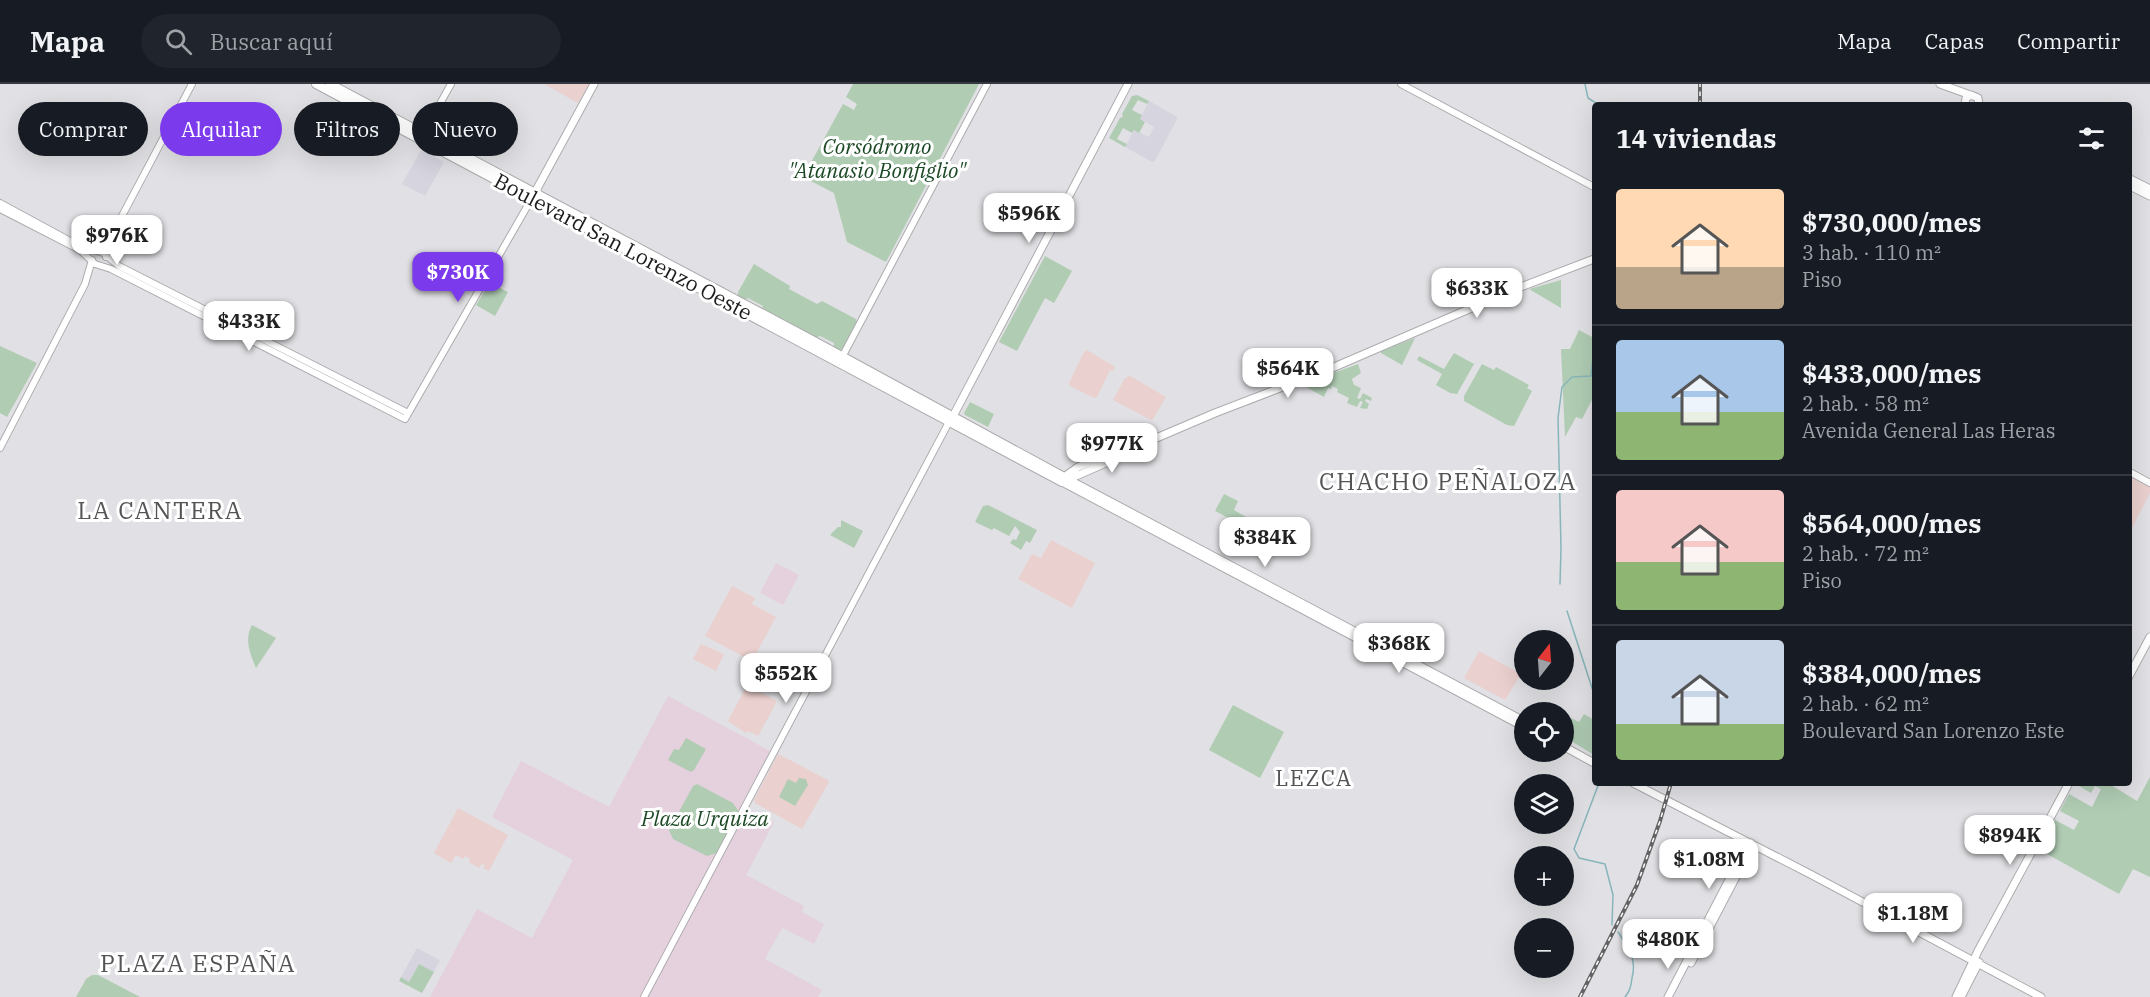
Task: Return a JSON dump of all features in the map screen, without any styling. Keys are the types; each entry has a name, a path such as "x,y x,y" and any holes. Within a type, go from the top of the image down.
{"main road":[{"name":"Boulevard San Lorenzo Oeste","path":"316,84 412,132"},
{"name":"Boulevard San Lorenzo Oeste","path":"330,84 412,131"},
{"path":"533,195 594,84"},
{"path":"951,419 1128,84"},
{"path":"1940,84 1976,100"},
{"path":"1948,88 1961,102"},
{"path":"1964,102 1968,96 1976,100"},
{"name":"Boulevard San Lorenzo Oeste","path":"458,156 1065,479"},
{"path":"2132,180 2150,189"},
{"path":"2132,187 2150,196"},
{"path":"1065,479 1078,468 1332,368 1518,288 1592,260"},
{"path":"1065,479 1514,716"},
{"path":"1065,479 1514,722"},
{"path":"2132,662 2150,631"},
{"path":"2132,671 2150,637"},
{"path":"1574,752 1592,762"},
{"path":"1639,786 2042,997"},
{"path":"1961,997 1976,962 2067,786"},
{"path":"1956,997 2072,786"},
{"path":"1668,997 1740,858 1751,843"},
{"path":"1673,997 1749,852 1751,843"}],"street":[{"path":"85,284 106,260 105,255 114,231 192,84"},
{"path":"441,102 451,84"},
{"path":"841,359 987,84"},
{"path":"1401,84 1592,186"},
{"path":"406,416 533,195"},
{"path":"0,203 83,248 100,252 119,266 406,416"},
{"path":"0,209 80,250 97,265 111,269 406,416"},
{"path":"0,448 85,284 93,255 114,231"},
{"path":"644,997 951,419"},
{"path":"2132,473 2150,483"}],"shaded area":[{"path":"544,84 589,84 578,103"},
{"path":"1149,101 1176,116 1177,119 1155,161 1152,162 1125,147 1134,130 1149,137 1154,127 1140,119"},
{"path":"418,156 432,156 444,162 425,196 402,184"},
{"path":"1087,350 1115,367 1113,371 1110,370 1097,397 1094,398 1070,386 1069,383"},
{"path":"1130,376 1166,397 1153,419 1113,400 1125,378"},
{"path":"2132,476 2150,485 2150,493 2132,528"},
{"path":"1051,540 1095,563 1072,608 1018,579 1032,554 1041,558"},
{"path":"776,563 799,575 783,605 760,593"},
{"path":"732,586 755,598 752,604 776,617 752,661 705,636"},
{"path":"701,644 724,654 716,671 693,659"},
{"path":"1479,651 1514,670 1514,685 1505,700 1464,678"},
{"path":"747,685 777,701 758,736 748,731 746,733 728,721"},
{"path":"668,696 770,751 741,806 774,822 746,875 804,906 802,912 824,924 814,944 782,928 765,959 822,990 818,997 430,997 477,909 532,938 573,860 492,817 521,761 609,807"},
{"path":"778,754 829,782 802,829 755,803 754,800"},
{"path":"458,808 508,835 489,871 483,868 485,865 482,864 479,868 469,862 470,859 465,856 463,859 456,855 451,863 434,853"},
{"path":"417,948 440,960 434,972 419,964 409,982 401,977"}],"green space":[{"name":"Corsódromo \"Atanasio Bonfiglio\"","path":"853,84 979,84 886,262 847,242 834,193 803,177 843,104 854,110 857,104 846,97"},
{"path":"1137,95 1149,101 1147,104 1138,100 1132,110 1142,115 1140,119 1145,122 1139,133 1134,130 1132,133 1123,128 1117,139 1127,144 1125,147 1109,138 1120,118 1123,117 1122,114 1132,96"},
{"path":"1045,256 1072,271 1054,303 1045,298 1017,351 999,342"},
{"path":"754,264 790,286 789,289 817,304 822,301 856,319 857,322 843,349 838,350 834,348 834,343 820,336 815,338 762,310 763,306 748,298 744,300 738,297 738,292"},
{"path":"1561,280 1561,308 1529,289"},
{"path":"490,283 508,292 495,316 476,305"},
{"path":"1579,330 1592,337 1592,400 1582,419 1576,417 1565,437 1561,349 1570,349"},
{"path":"1415,338 1402,365 1381,353 1381,351"},
{"path":"0,346 37,363 7,417 0,413"},
{"path":"1454,353 1474,364 1457,394 1450,393 1436,385 1442,374 1417,360 1419,356 1444,369"},
{"path":"1358,364 1361,373 1352,379 1354,385 1361,388 1357,398 1360,399 1363,393 1372,398 1371,401 1366,399 1365,401 1369,404 1367,409 1360,408 1363,402 1360,401 1357,407 1347,403 1349,398 1337,392 1338,389 1332,386 1331,389 1328,388 1324,397 1306,387 1306,383"},
{"path":"1482,364 1494,370 1496,367 1529,385 1527,388 1532,391 1514,426 1507,425 1464,401 1464,396"},
{"path":"970,402 994,414 988,427 965,415"},
{"path":"1105,432 1110,443 1106,454 1079,465 1093,441"},
{"path":"1224,494 1238,501 1234,510 1251,520 1246,527 1215,511"},
{"path":"988,505 1037,530 1030,543 1026,541 1021,550 1010,543 1013,539 1016,540 1020,532 1015,526 1009,536 975,522 983,506"},
{"path":"841,520 863,531 854,548 830,535 841,527"},
{"path":"252,625 276,638 256,668 248,641"},
{"path":"1233,705 1284,732 1260,778 1209,750"},
{"path":"1584,714 1592,719 1592,754 1574,743 1574,720 1579,722"},
{"path":"686,738 706,749 691,772 668,760 674,749 679,750"},
{"path":"2150,777 2150,877 2133,869 2119,894 2040,850 2055,820 2074,830 2079,821 2060,811 2069,794 2092,807 2101,789 2095,786 2113,786 2137,801"},
{"path":"799,778 806,779 808,785 795,806 779,797 788,779 796,783"},
{"name":"Plaza Urquiza","path":"697,784 733,803 739,812 717,853 707,856 673,839 669,830 693,786"},
{"path":"2079,786 2095,786 2091,793"},
{"path":"419,964 434,972 422,993 399,981 401,977 409,982"},
{"name":"PLAZA ESPAÑA","path":"92,975 98,975 140,997 76,997 86,979"}],"waterway":[{"path":"1585,84 1588,98 1594,102"},
{"path":"1560,584 1558,418 1562,387 1572,377 1591,376 1592,367"},
{"path":"1567,611 1592,688"},
{"path":"1598,786 1574,849 1579,858 1605,864 1613,895 1612,925"},
{"path":"1618,932 1633,960 1631,986 1625,997"}],"railway":[{"path":"1700,84 1700,102"},
{"path":"1580,997 1637,885 1670,786"}],"district":[{"name":"CHACHO PEÑALOZA","path":"1448,482"},
{"name":"LA CANTERA","path":"160,511"},
{"name":"LEZCA","path":"1314,778"},
{"name":"PLAZA ESPAÑA","path":"198,964"}]}
